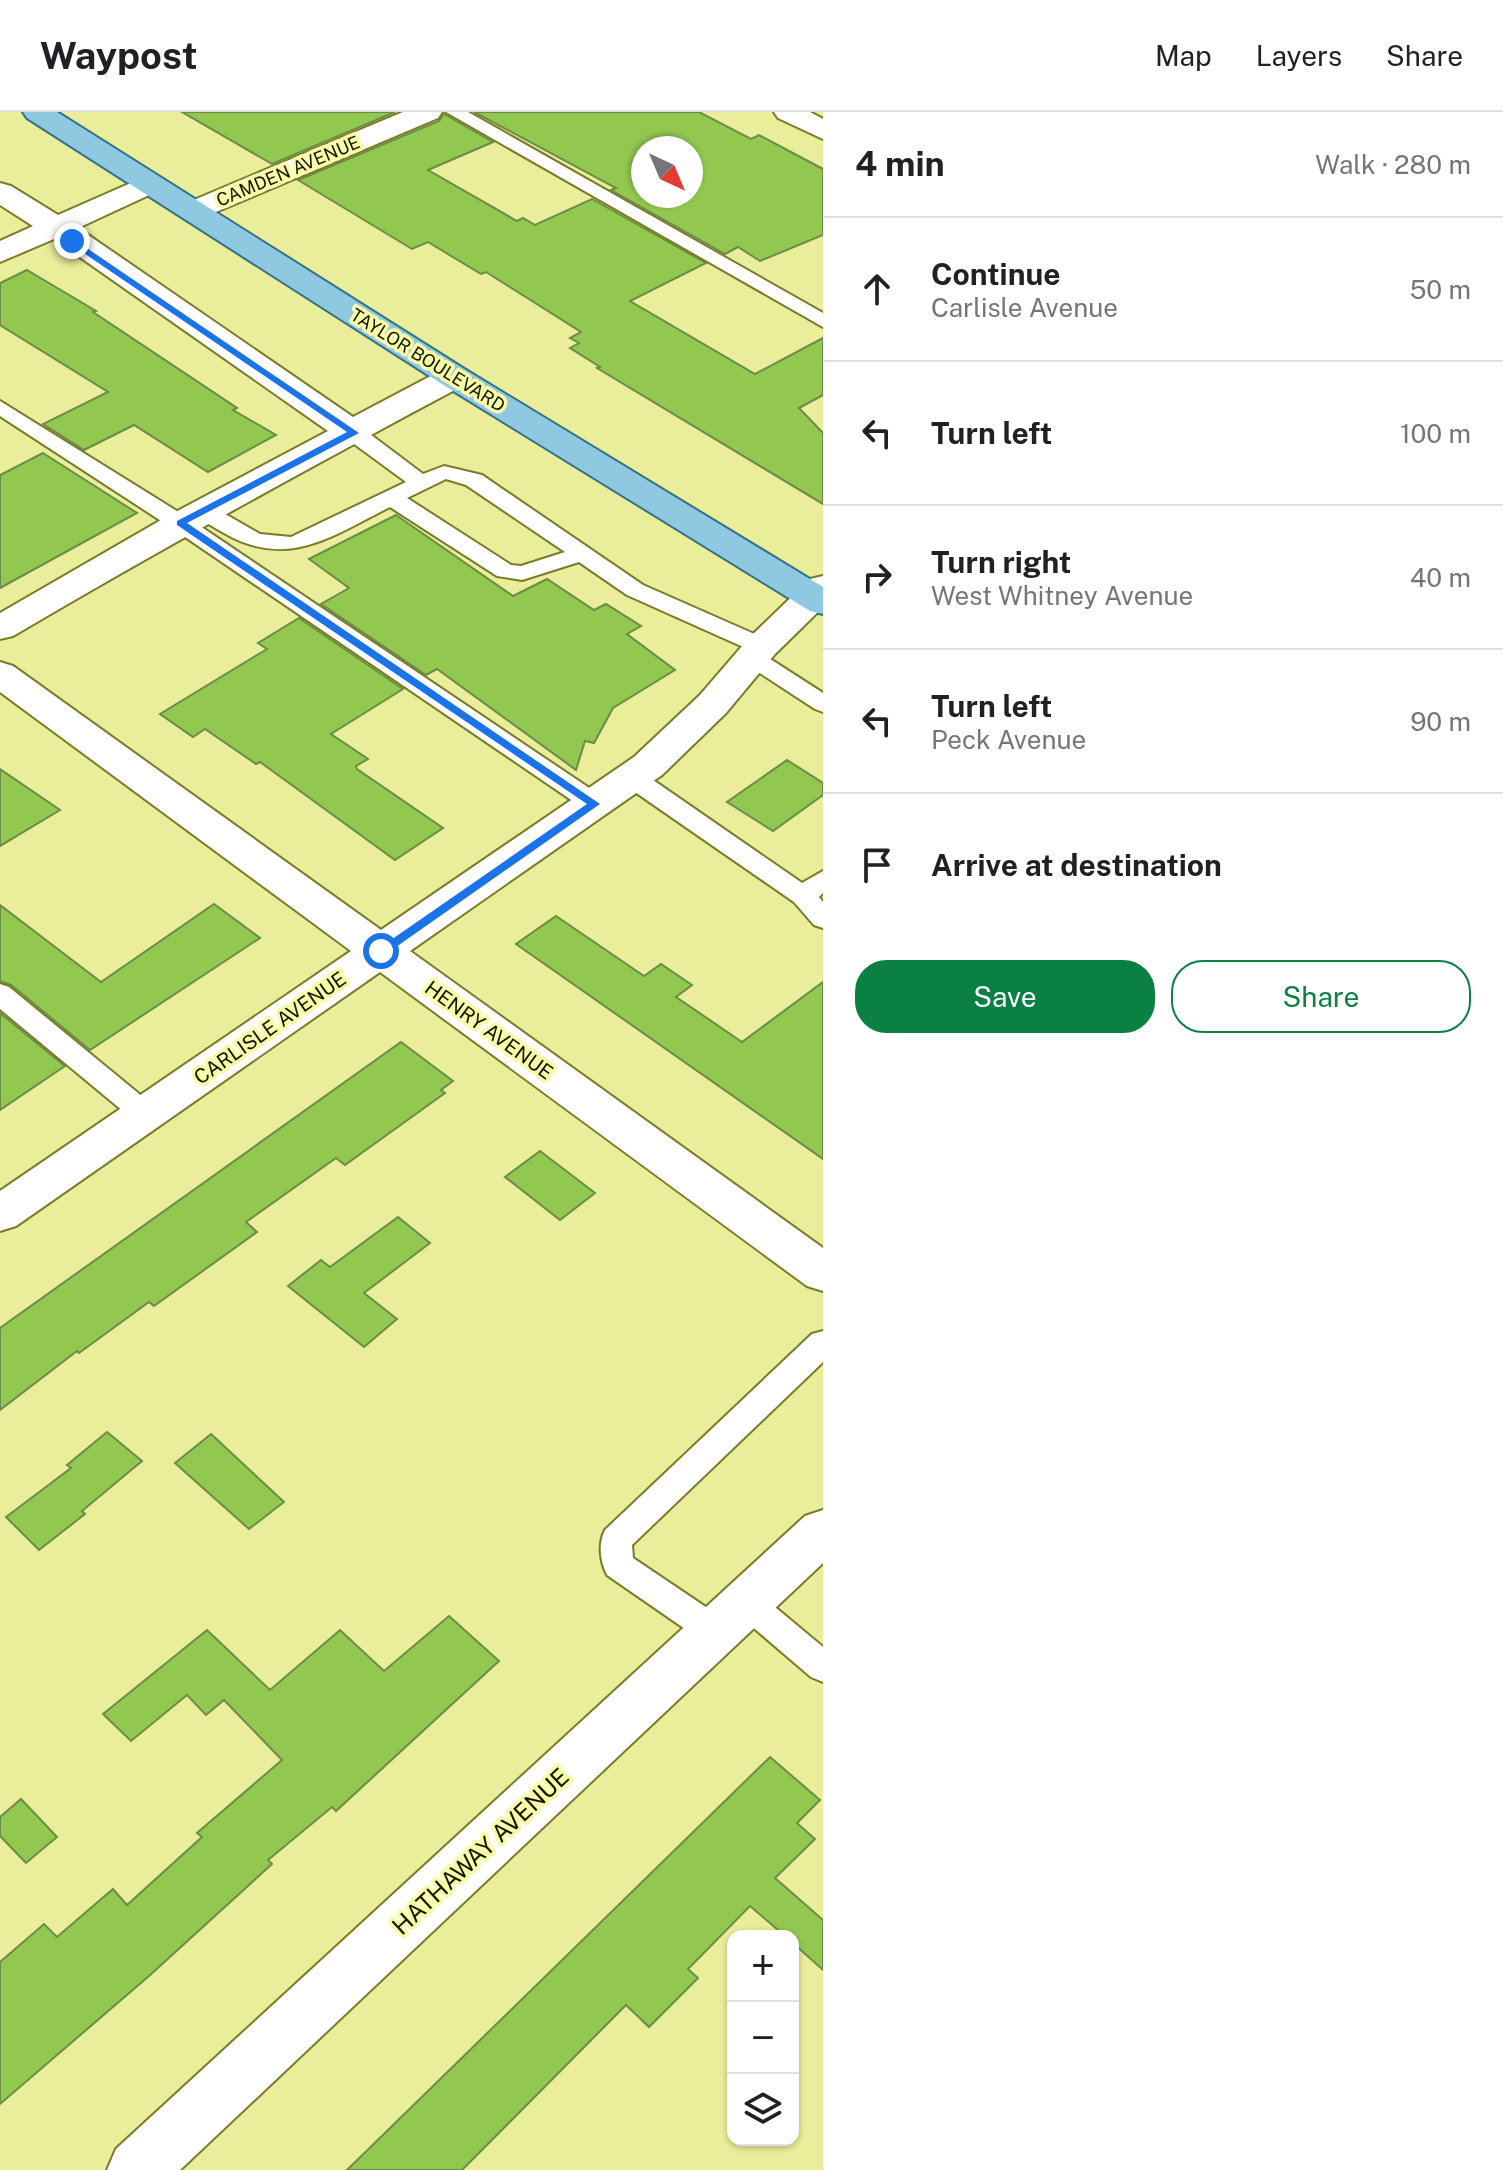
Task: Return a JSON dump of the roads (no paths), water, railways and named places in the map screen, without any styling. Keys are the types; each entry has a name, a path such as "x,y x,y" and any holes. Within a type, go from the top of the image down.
{"main road":[{"name":"TAYLOR BOULEVARD","path":"37,112 454,377 820,596"}],"street":[{"name":"CAMDEN AVENUE","path":"193,211 428,112"},
{"path":"788,112 823,130"},
{"path":"0,253 149,184"},
{"path":"0,192 56,227 72,241 354,433"},
{"path":"0,628 193,517 454,377"},
{"name":"CARLISLE AVENUE","path":"0,1214 631,777 713,704 756,652 820,596"},
{"name":"HENRY AVENUE","path":"0,674 823,1273"},
{"name":"HATHAWAY AVENUE","path":"137,2170 823,1531"}],"lane":[{"path":"455,112 823,321"},
{"path":"0,407 193,517 595,804"},
{"path":"354,433 421,483"},
{"path":"193,517 260,543 286,546 444,472 474,480 635,590 756,652 823,704"},
{"path":"391,498 505,571 522,573 582,554"},
{"path":"631,777 751,862 813,888 823,919"},
{"path":"0,994 145,1114"},
{"path":"823,1343 616,1540 618,1565 731,1617 823,1667"}]}
